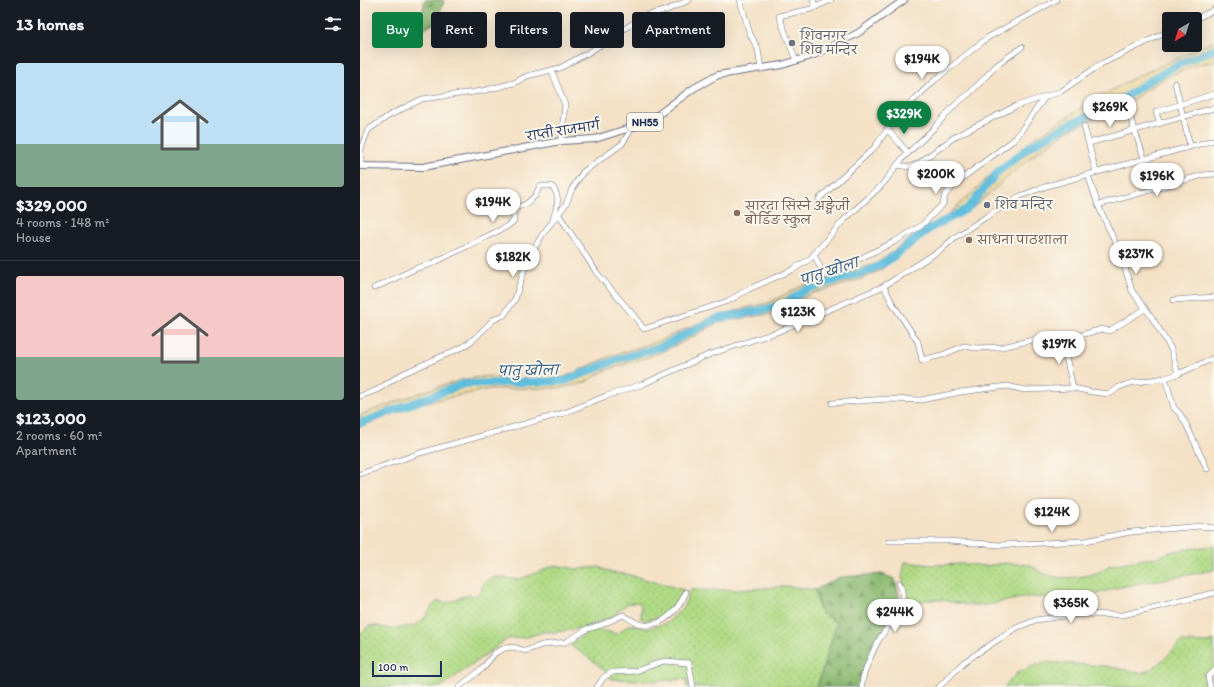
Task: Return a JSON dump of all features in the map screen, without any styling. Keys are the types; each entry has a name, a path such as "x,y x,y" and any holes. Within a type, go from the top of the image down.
{"main road":[{"name":"राप्ती राजमार्ग","path":"360,166 423,167 561,142 595,139 633,127 655,117 694,88 718,75 761,69 796,61 814,55 858,33 905,0"}],"street":[{"path":"360,166 361,149 368,130 390,115 422,99 482,91 514,83 527,76 552,71 593,50 642,17 666,10 689,0"},
{"path":"740,0 750,34 758,49 761,69"},
{"path":"813,0 816,7"},
{"path":"796,61 779,16 816,7 831,0"},
{"path":"819,199 874,148 897,116 935,80 987,38 1056,0"},
{"path":"1202,16 1214,10"},
{"path":"897,165 910,167 919,163 956,136 1016,106 1060,92 1101,64 1162,34"},
{"path":"559,215 597,273 644,330 728,301 763,282 792,270 814,254 844,220 882,185 897,165 955,105 970,93 990,71 1022,47"},
{"path":"552,71 565,105 561,142"},
{"path":"1175,83 1190,146"},
{"path":"1160,124 1156,112 1214,94"},
{"path":"814,254 824,276 894,242 921,226 943,204 945,196 957,182 1015,139 1045,97"},
{"path":"1127,108 1144,158"},
{"path":"1089,143 1183,118 1214,108"},
{"path":"1084,126 1096,172"},
{"path":"360,396 376,390 402,374 463,347 474,339 493,320 504,315 515,299 527,261 542,235 566,204 572,189 583,172 622,144 633,127"},
{"path":"887,129 908,153"},
{"path":"360,474 420,453 490,433 533,423 564,413 600,398 643,384 708,355 777,332 884,286 942,249 954,238 1020,196 1047,186 1144,158 1214,140"},
{"path":"1098,205 1203,175 1214,174"},
{"path":"1088,175 1098,205 1121,255 1132,291 1171,349 1178,374"},
{"path":"374,288 417,268 431,264 506,227 514,221 513,209 526,204 535,196 540,186 552,186 559,199 553,220"},
{"path":"884,286 891,301 918,342 922,360 942,355 964,346 976,348 1002,347 1050,336 1062,339 1087,335 1102,329 1109,331 1145,309"},
{"path":"1174,300 1214,297"},
{"path":"1062,339 1073,388"},
{"path":"832,403 887,399 921,400 948,394 1007,386 1025,390 1073,388 1110,394 1119,387 1131,383 1165,378 1178,374 1214,358"},
{"path":"1165,378 1174,408 1186,424 1207,469"},
{"path":"889,541 948,541 1000,545 1085,541 1131,532 1201,526 1214,528"},
{"path":"862,687 861,683 879,639 895,619 901,604 904,595 899,583"},
{"path":"459,687 482,669 495,653 504,648 514,647 525,651 542,645 566,642 587,629 602,625 622,615 643,625 666,620 682,601 686,592"},
{"path":"939,687 964,662 1016,628 1036,620 1079,614 1123,615 1214,593"},
{"path":"597,687 604,677 613,672 636,671 664,661 689,663 693,687"},
{"path":"1210,687 1208,677 1214,671"}],"green space":[{"path":"425,0 443,0 444,2 440,12 431,12 431,25 423,30 422,12"},
{"path":"1214,546 1214,570 1120,587 1093,595 1057,598 1026,597 987,605 967,605 942,600 927,600 904,605 907,595 902,577 905,562 932,565 964,564 986,566 1003,563 1031,565 1042,573 1059,578 1080,577 1097,573 1110,565 1157,557 1174,551"},
{"path":"555,565 577,569 599,567 612,573 626,574 684,590 679,601 667,616 644,621 641,618 641,606 639,602 627,604 612,617 582,628 556,632 543,632 527,637 507,639 441,687 360,687 360,634 369,626 391,629 414,626 424,619 433,605 438,601 452,602 466,596 475,595 479,593 486,581 494,578 500,577 520,579"},
{"path":"882,574 895,579 899,595 898,603 865,667 859,687 817,687 837,623 820,612 815,590 840,577"},
{"path":"787,586 815,590 820,612 837,623 817,687 687,687 686,679 655,681 611,679 598,665 570,645 587,632 596,629 618,634 628,625 637,625 645,629 667,623 684,606 690,590 739,590"},
{"path":"1214,640 1214,667 1208,673 1208,687 1004,687 1018,672 1044,662 1105,666 1141,673 1149,670 1163,660 1181,642 1207,643"}],"sand":[{"path":"1214,41 1214,62 1198,64 1163,79 1126,104 1067,131 1027,160 974,207 926,233 881,270 862,279 810,294 784,309 770,314 719,322 685,341 654,355 604,371 584,383 561,388 490,389 423,403 360,427 360,415 428,390 465,379 490,376 503,378 542,379 564,377 611,356 659,341 710,318 768,303 808,283 876,264 918,233 947,216 995,171 1032,140 1092,101 1130,80 1190,52 1202,52 1202,47"}],"waterway":[{"name":"पातु खोला","path":"360,423 464,384 565,381 619,359 661,347 716,319 767,309 785,303 807,289 866,272 886,262 929,229 967,209 999,171 1031,146 1066,126 1116,103 1152,79 1182,63 1214,49"}],"place":[{"name":"शिवनगर शिव मन्दिर","path":"792,43"},
{"name":"शिव मन्दिर","path":"987,205"},
{"name":"सारदा सिस्ने अङ्ग्रेजी बोर्डिङ स्कुल","path":"737,213"},
{"name":"साधना पाठशाला","path":"969,240"}]}
